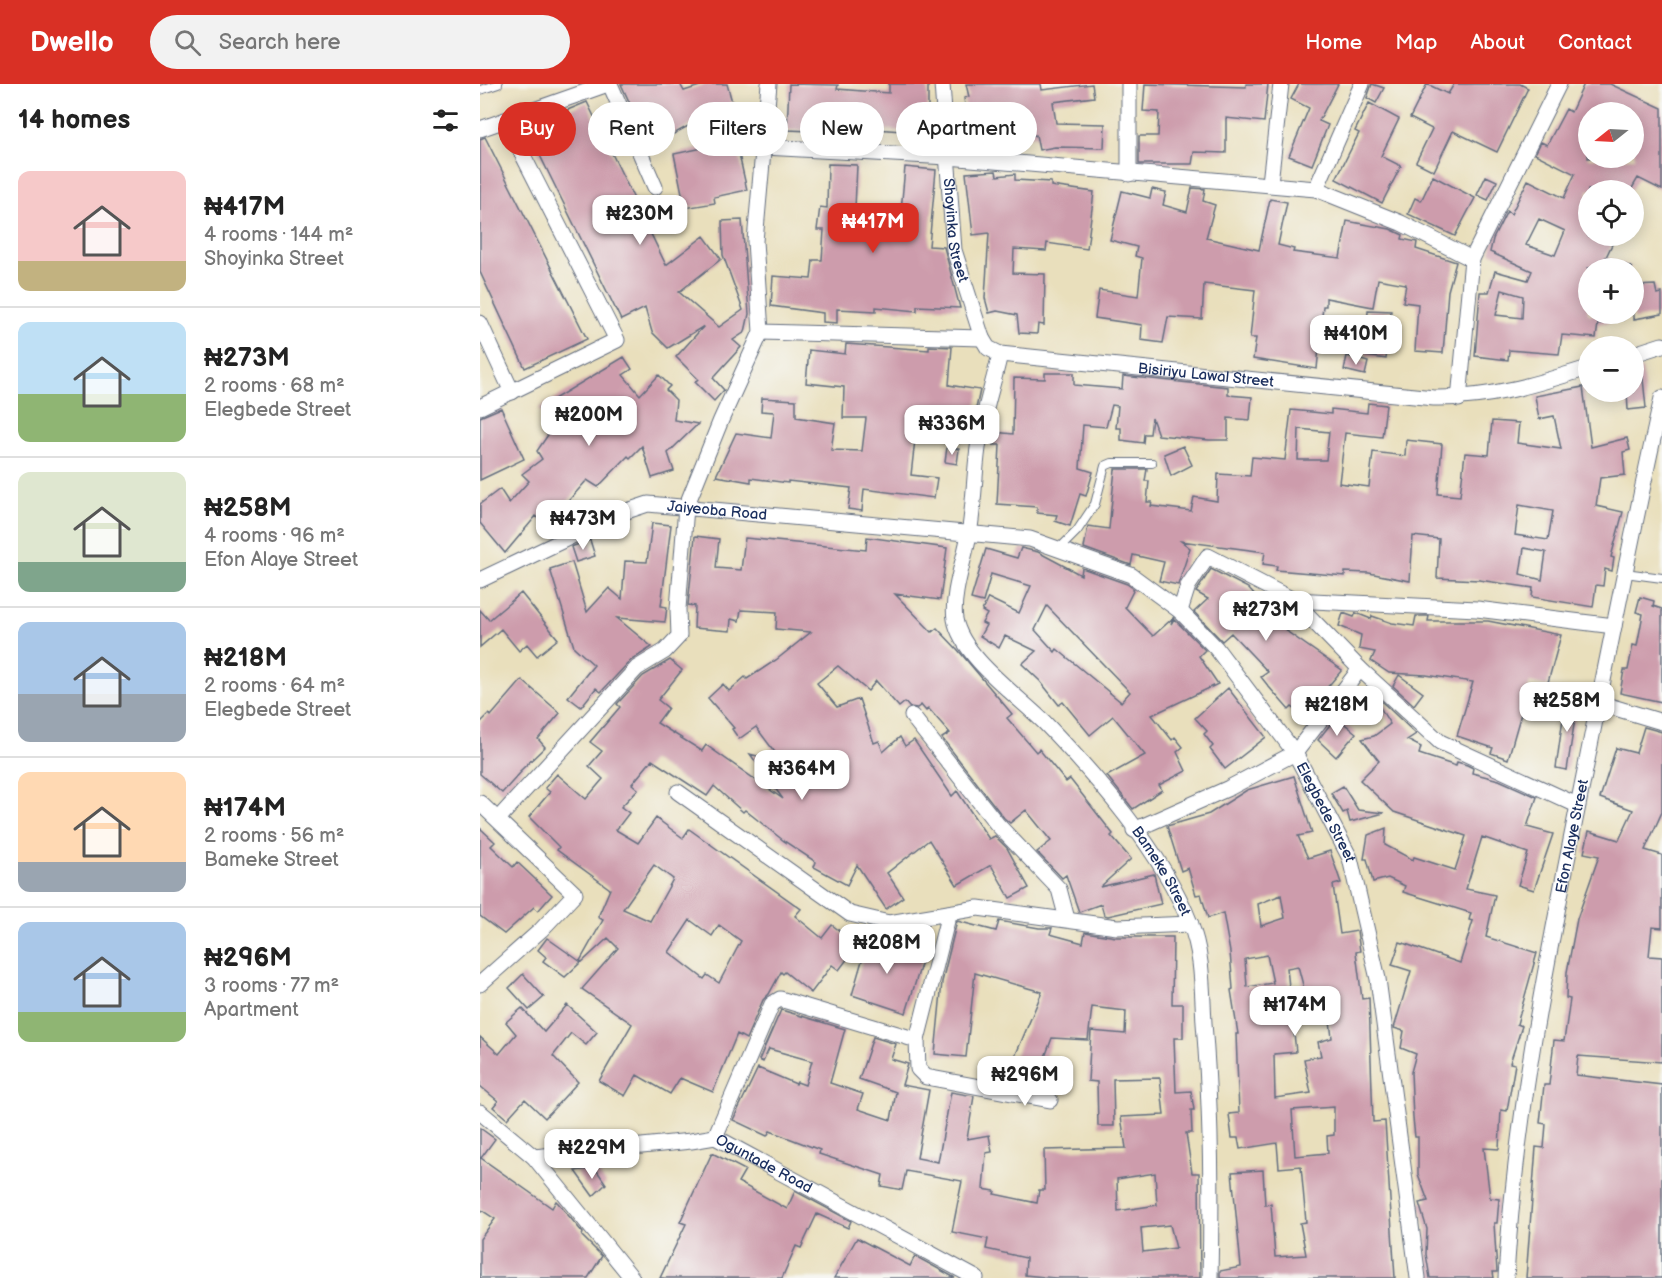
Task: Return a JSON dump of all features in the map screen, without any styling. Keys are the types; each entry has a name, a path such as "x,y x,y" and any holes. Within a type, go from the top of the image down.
{"street":[{"path":"557,102 609,84 655,187"},
{"path":"768,102 769,84"},
{"name":"Shoyinka Street","path":"942,84 954,250 982,338"},
{"path":"1129,84 1129,174"},
{"path":"1270,183 1281,84"},
{"path":"1316,189 1362,84"},
{"path":"1459,399 1472,259 1559,84"},
{"path":"480,129 498,123"},
{"path":"788,148 948,157 1129,174 1270,183 1316,189 1401,223 1472,259"},
{"path":"480,407 617,340 523,156"},
{"path":"498,819 637,668 665,651 679,636 678,609 686,507 720,420 761,332 755,241 763,156"},
{"path":"480,323 512,392"},
{"path":"761,332 982,338 988,348 1000,354"},
{"path":"1644,351 1662,345"},
{"name":"Bisiriyu Lawal Street","path":"1000,354 1387,394 1459,399 1512,392 1578,371"},
{"name":"Bameke Street","path":"1000,354 978,445 969,532 954,609 955,622 965,642 982,662 1044,722 1121,809 1167,875 1191,924 1200,959 1207,1053 1212,1185 1210,1278"},
{"name":"Efon Alaye Street","path":"1506,1278 1510,1202 1537,1017 1577,805 1662,398"},
{"name":"Jaiyeoba Road","path":"481,577 618,514 648,504 969,532"},
{"name":"Elegbede Street","path":"969,532 1030,539 1131,575 1180,611 1216,648 1295,753 1350,858 1378,979 1418,1278"},
{"path":"1180,611 1188,586 1208,556 1293,600 1360,669 1440,742 1577,805"},
{"path":"1293,600 1478,609 1614,626"},
{"path":"1134,830 1229,788 1295,753 1360,669"},
{"path":"1599,703 1662,722"},
{"path":"912,716 997,824 1059,889 1067,919"},
{"path":"678,792 850,914 889,923 978,908 1117,927 1191,924"},
{"path":"480,803 575,894 541,930 480,984"},
{"path":"949,913 917,1040 918,1069 926,1077 1050,1100"},
{"path":"715,1137 772,1004 780,999 917,1040"},
{"path":"480,1112 534,1157 632,1278"},
{"name":"Oguntade Road","path":"534,1157 691,1142 715,1137 976,1278"}],"lane":[{"path":"480,90 498,84"},
{"path":"1059,549 1077,531 1095,504 1105,466 1152,464"},
{"path":"1625,573 1662,578"}],"building":[{"path":"621,84 680,84 684,91 706,84 727,84 732,102 687,102 687,127 675,133 675,102 629,102"},
{"path":"789,84 838,85 837,89 889,93 889,84 928,84 928,102 896,102 896,131 884,130 884,102 800,102 800,131 788,130"},
{"path":"966,84 1041,84 1042,90 1092,84 1094,97 1053,102 1056,123 1105,124 1104,148 1055,147 1039,150 1037,102 965,102 964,98 969,97"},
{"path":"1145,84 1246,87 1246,84 1268,84 1264,122 1226,118 1226,153 1194,152 1192,164 1139,164 1139,136 1158,136 1159,112 1143,111"},
{"path":"1299,84 1338,84 1319,121 1328,125 1312,165 1289,156 1309,108 1291,99"},
{"path":"1372,84 1384,88 1376,103 1367,98"},
{"path":"1427,84 1448,94 1454,84 1520,84 1528,88 1497,152 1453,131 1434,171 1416,162 1432,129 1410,118"},
{"path":"1584,84 1610,84 1662,108 1662,190 1638,178 1637,180 1578,180 1578,246 1611,246 1606,257 1608,258 1578,258 1578,324 1598,324 1596,336 1562,335 1559,354 1509,350 1508,360 1475,356 1480,292 1489,292 1495,271 1528,280 1532,271 1490,252 1493,239 1507,211 1511,214 1528,180 1564,198 1575,174 1535,154 1541,142 1547,145 1566,109 1571,112","holes":["1539,219 1565,231 1555,255 1526,245","1502,290 1523,296 1522,318 1496,315"]},
{"path":"587,102 588,104 588,156 613,156 666,265 704,236 721,259 679,292 719,327 743,310 723,255 722,221 742,220 749,314 745,332 733,340 741,347 713,378 724,390 714,401 695,382 698,379 676,357 704,326 668,348 652,332 645,308 621,320 540,156 576,156 576,107"},
{"path":"1369,103 1399,119 1381,156 1401,166 1382,203 1336,179 1359,133 1355,131"},
{"path":"485,137 587,339 525,368 480,272 480,139"},
{"path":"687,151 687,156 739,156 747,190 714,197 715,203 685,208 675,154"},
{"path":"828,164 857,165 855,208 901,211 905,167 936,170 929,246 944,247 960,308 917,306 917,311 876,307 876,311 837,309 837,323 823,322 823,313 771,306 773,276 811,279 813,260 822,260 824,230 817,230 820,207 827,208"},
{"path":"996,171 997,176 1015,174 1015,180 1051,182 1051,186 1094,192 1087,249 1047,243 1046,251 1014,249 1013,273 1045,274 1044,325 1038,324 1037,334 1019,333 1017,315 997,311 989,313 985,298 989,233 973,235 966,173"},
{"path":"1433,176 1475,198 1455,236 1408,214 1415,198 1421,201"},
{"path":"1486,176 1497,181 1488,200 1477,195"},
{"path":"1192,188 1205,189 1203,201 1215,205 1206,238 1259,250 1270,199 1287,202 1278,245 1294,249 1293,252 1340,258 1347,221 1390,229 1403,235 1402,239 1417,242 1416,249 1456,262 1448,291 1443,353 1415,351 1418,304 1403,302 1406,284 1378,279 1373,307 1326,298 1326,306 1323,306 1317,369 1253,359 1256,338 1250,338 1255,290 1204,284 1202,319 1168,317 1163,343 1141,340 1142,325 1095,318 1099,290 1138,296 1142,258 1135,256 1137,247 1110,240 1122,191 1150,198 1152,189 1166,192 1163,205 1187,212"},
{"path":"1655,285 1657,294 1662,293 1662,314 1644,317 1644,286"},
{"path":"1368,310 1391,311 1386,359 1366,356"},
{"path":"846,344 929,350 929,346 952,347 949,385 980,390 972,427 917,422 911,475 937,478 934,498 864,489 862,511 848,509 851,488 751,478 751,482 716,476 736,433 771,438 774,412 761,411 762,398 796,400 796,417 835,423 831,450 862,451 866,418 843,418 844,387 806,383 809,350 845,354"},
{"path":"1347,356 1368,362 1365,375 1344,370"},
{"path":"624,357 632,369 623,375 640,395 659,375 670,386 666,390 676,400 674,420 698,424 668,453 674,471 652,478 642,446 630,458 628,456 598,487 587,480 547,525 536,516 505,553 480,523 480,504 500,489 509,503 529,481 522,474 542,459 537,451 552,429 539,408"},
{"path":"1045,373 1074,373 1074,385 1122,389 1123,376 1228,387 1228,395 1252,397 1250,420 1228,418 1228,440 1209,440 1158,435 1152,418 1150,434 1144,434 1143,443 1121,440 1121,428 1116,428 1118,406 1112,405 1106,427 1083,425 1080,468 1093,472 1086,496 1080,494 1070,526 1055,521 1057,515 1037,513 1037,507 997,504 1000,445 993,445 994,432 1013,434 1014,378 1045,379"},
{"path":"1578,388 1578,402 1585,402 1591,447 1627,438 1630,450 1623,452 1625,475 1600,478 1596,506 1623,512 1611,557 1614,558 1612,571 1605,569 1603,586 1596,585 1593,607 1532,597 1533,588 1479,580 1437,578 1439,539 1413,536 1410,581 1369,573 1345,572 1345,576 1276,570 1277,566 1263,564 1265,552 1181,541 1190,548 1178,585 1159,581 1164,562 1133,555 1131,565 1084,548 1088,526 1109,529 1115,469 1147,469 1145,481 1149,481 1147,502 1152,502 1151,506 1191,511 1194,497 1217,501 1218,474 1250,476 1252,457 1285,460 1291,410 1331,414 1331,409 1367,413 1368,403 1386,405 1382,437 1345,433 1339,483 1369,487 1373,452 1405,456 1406,440 1442,444 1438,494 1460,496 1465,453 1489,455 1492,421 1519,423 1517,443 1561,449 1554,416 1539,419 1535,396","holes":["1299,429 1329,432 1326,460 1298,460","1519,505 1553,511 1548,540 1515,535","1524,548 1546,552 1542,580 1520,574"]},
{"path":"1644,388 1646,408 1628,410 1628,402 1644,402"},
{"path":"501,408 524,459 480,480 480,417"},
{"path":"1183,446 1192,465 1171,476 1164,454"},
{"path":"947,447 959,449 957,464 945,462"},
{"path":"652,523 671,525 661,606 667,607 665,622 617,618 652,647 630,661 601,692 596,688 581,707 568,697 594,665 574,647 550,569 572,562 587,612 609,588 622,599 625,561 647,562"},
{"path":"695,536 719,539 716,568 741,570 745,538 866,550 867,537 947,548 940,600 895,594 932,632 937,628 958,650 1012,714 1007,718 1036,752 1039,749 1066,782 1070,779 1113,834 1111,836 1131,859 1100,887 1154,874 1161,904 1108,916 1104,915 1101,904 1079,912 1066,875 1062,878 1037,852 1051,841 1026,810 1010,823 1004,818 942,738 950,733 928,708 926,711 921,705 917,708 909,707 905,702 899,707 876,681 868,691 838,666 817,683 837,707 859,699 874,743 879,741 883,752 900,737 905,746 914,740 952,796 957,791 989,839 995,836 1007,848 1029,888 1010,898 991,865 957,885 929,840 887,873 903,897 886,909 857,865 847,885 814,867 816,862 784,841 745,810 743,812 714,786 707,796 652,760 632,784 638,789 621,807 629,813 616,830 638,843 656,818 683,838 689,829 801,909 795,916 822,938 832,925 858,945 839,970 832,965 811,993 785,972 783,974 781,972 769,994 763,1000 746,1039 737,1034 713,1092 680,1078 670,1094 637,1075 625,1096 599,1081 632,1024 582,989 618,948 608,938 582,962 580,961 603,920 598,917 610,889 557,850 559,847 529,817 550,792 545,788 557,774 586,799 603,779 589,766 602,751 590,742 620,707 617,704 643,676 670,660 682,670 658,700 668,708 657,723 702,751 706,745 783,799 750,754 783,763 756,727 739,739 732,729 734,728 708,698 723,684 729,691 745,677 747,679 776,660 811,632 776,629 777,612 741,610 739,621 731,619 730,631 694,628 695,606 688,605","holes":["654,865 673,879 650,921 623,909","690,920 712,936 719,925 741,941 719,983 707,975 704,979 669,952"]},
{"path":"590,540 595,556 576,562 571,547"},
{"path":"1021,548 1038,552 1081,575 1082,568 1127,584 1134,589 1125,607 1153,636 1173,618 1171,624 1174,619 1205,650 1199,656 1218,684 1152,715 1172,740 1175,737 1183,747 1177,752 1186,771 1159,785 1162,790 1133,809 1107,776 1145,755 1113,716 1090,735 1063,702 1059,705 1040,681 1022,664 1036,651 1005,636 999,648 980,636 986,625 982,623 987,614 982,611 988,598 1019,613 1031,586 991,574 983,602 971,599 986,549 1017,558","holes":["1047,606 1130,692 1121,702 1057,649 1055,652 1035,630"]},
{"path":"1211,569 1248,588 1289,633 1342,670 1303,716 1292,707 1289,710 1269,687 1261,677 1268,672 1231,633 1222,641 1194,612 1208,599 1196,592"},
{"path":"521,593 558,639 537,656 527,644 519,651 501,629 480,647 480,610 489,620"},
{"path":"1640,597 1654,601 1653,606 1662,609 1662,702 1620,693 1624,670 1628,670 1633,645 1637,646 1643,614 1636,612"},
{"path":"1343,613 1354,617 1356,613 1371,619 1372,616 1392,623 1414,626 1416,616 1429,616 1428,621 1488,621 1561,635 1547,686 1530,682 1508,759 1491,753 1493,748 1457,736 1473,682 1426,675 1389,673 1371,661 1375,652 1359,649 1361,635 1339,626"},
{"path":"1399,675 1423,693 1414,705 1393,686"},
{"path":"522,680 560,713 538,739 545,747 520,771 502,793 480,774 480,723 489,714 491,716"},
{"path":"1228,688 1266,737 1225,769 1210,749 1213,746 1204,734 1207,731 1195,718"},
{"path":"1566,697 1578,699 1567,770 1556,768"},
{"path":"1379,699 1416,734 1407,740 1421,747 1419,754 1456,766 1457,762 1467,765 1473,768 1472,773 1499,780 1537,797 1527,827 1553,834 1534,890 1518,885 1528,853 1482,837 1466,889 1495,895 1486,937 1537,953 1517,1024 1522,1026 1510,1063 1515,1064 1507,1111 1501,1110 1499,1149 1484,1148 1490,1198 1499,1199 1497,1223 1494,1223 1497,1272 1493,1272 1494,1278 1430,1278 1426,1254 1427,1229 1419,1203 1428,1201 1418,1174 1418,1137 1415,1137 1413,1118 1411,1072 1416,1054 1401,1048 1404,1031 1394,1028 1411,971 1392,965 1400,942 1460,963 1473,921 1469,920 1471,913 1403,892 1405,886 1388,878 1373,882 1367,859 1364,859 1368,835 1386,828 1385,845 1413,860 1414,857 1455,870 1466,836 1394,812 1360,780 1379,761 1362,739 1374,736 1390,724 1376,701"},
{"path":"1336,717 1356,733 1336,757 1318,740"},
{"path":"1644,727 1662,732 1662,812 1645,850 1662,855 1662,928 1652,927 1649,956 1662,957 1662,1062 1578,1056 1576,1075 1662,1085 1662,1278 1526,1278 1536,1147 1544,1148 1546,1124 1540,1123 1544,1085 1549,1085 1554,1040 1564,1041 1570,999 1566,998 1567,972 1577,919 1599,856 1584,853 1589,831 1619,840 1633,810 1600,798 1616,748 1636,753"},
{"path":"1294,776 1312,833 1298,836 1308,858 1330,851 1341,883 1333,885 1340,934 1357,931 1360,951 1356,952 1362,999 1369,998 1373,1122 1385,1121 1395,1278 1220,1278 1220,1271 1241,1267 1232,1172 1263,1170 1265,1205 1271,1204 1275,1257 1306,1255 1300,1223 1306,1222 1301,1166 1279,1168 1277,1143 1240,1149 1238,1138 1232,1138 1229,1114 1239,1113 1236,1034 1238,1034 1231,990 1233,989 1230,952 1223,913 1208,918 1201,894 1196,895 1188,868 1181,871 1167,826 1209,814 1247,790","holes":["1281,895 1285,918 1261,926 1258,904","1267,955 1273,983 1247,987 1245,959","1298,966 1309,1008 1324,1003 1325,1014 1329,1013 1332,1038 1318,1042 1321,1056 1304,1059 1311,1093 1275,1098 1274,1054 1296,1052 1287,968","1334,1107 1334,1135 1327,1136 1328,1153 1295,1156 1292,1110"]},
{"path":"1343,786 1358,810 1384,813 1350,822 1347,811 1343,813 1331,793"},
{"path":"480,828 495,842 491,846 513,867 517,862 552,895 538,911 534,907 504,934 480,916"},
{"path":"957,921 996,931 999,921 1052,928 1050,934 1083,943 1085,932 1116,937 1173,937 1172,1004 1183,1004 1183,1038 1174,1038 1176,1092 1191,1091 1194,1110 1191,1110 1192,1133 1186,1133 1192,1173 1199,1173 1200,1278 1055,1278 1025,1275 1026,1258 986,1249 988,1239 952,1232 962,1181 906,1171 902,1190 881,1186 883,1175 819,1154 820,1150 770,1131 767,1136 733,1120 758,1068 796,1084 797,1082 805,1085 812,1061 769,1049 763,1062 759,1060 781,1010 845,1029 830,1083 863,1094 858,1109 891,1120 896,1092 859,1079 873,1037 896,1044 891,1059 908,1064 902,1085 929,1090 917,1158 938,1162 951,1092 974,1096 967,1139 989,1135 992,1152 986,1153 983,1189 995,1191 994,1194 1037,1203 1039,1190 1045,1190 1044,1150 1126,1148 1121,1117 1164,1115 1160,1078 1113,1079 1114,1126 1098,1126 1097,1082 1088,1081 1091,1031 1125,1034 1126,1011 1092,1007 1088,1040 1052,1038 1038,1076 1011,1066 1042,992 975,973 966,1057 935,1054 942,982","holes":["1155,1173 1157,1205 1118,1211 1117,1179","1170,1225 1176,1248 1143,1252 1141,1228"]},
{"path":"870,933 892,939 890,948 923,958 906,1013 852,995"},
{"path":"547,938 581,962 565,977 543,961 546,957 538,950"},
{"path":"523,974 544,997 529,1010 509,988"},
{"path":"567,1005 597,1032 586,1045 571,1033 553,1056 578,1082 545,1118 525,1099 507,1119 493,1107 498,1101 480,1086 480,1037 499,1054 516,1034 506,1022 522,1008 544,1032"},
{"path":"480,1128 495,1139 481,1158 552,1208 556,1201 583,1233 582,1236 602,1256 588,1278 480,1278 480,1239 495,1219 480,1209"},
{"path":"712,1153 745,1170 738,1182 787,1209 795,1191 851,1221 848,1228 817,1214 801,1248 796,1246 782,1278 660,1278 686,1224 680,1222"},
{"path":"595,1168 606,1184 593,1196 575,1171"},
{"path":"857,1238 910,1266 915,1256 955,1278 834,1278"}]}
